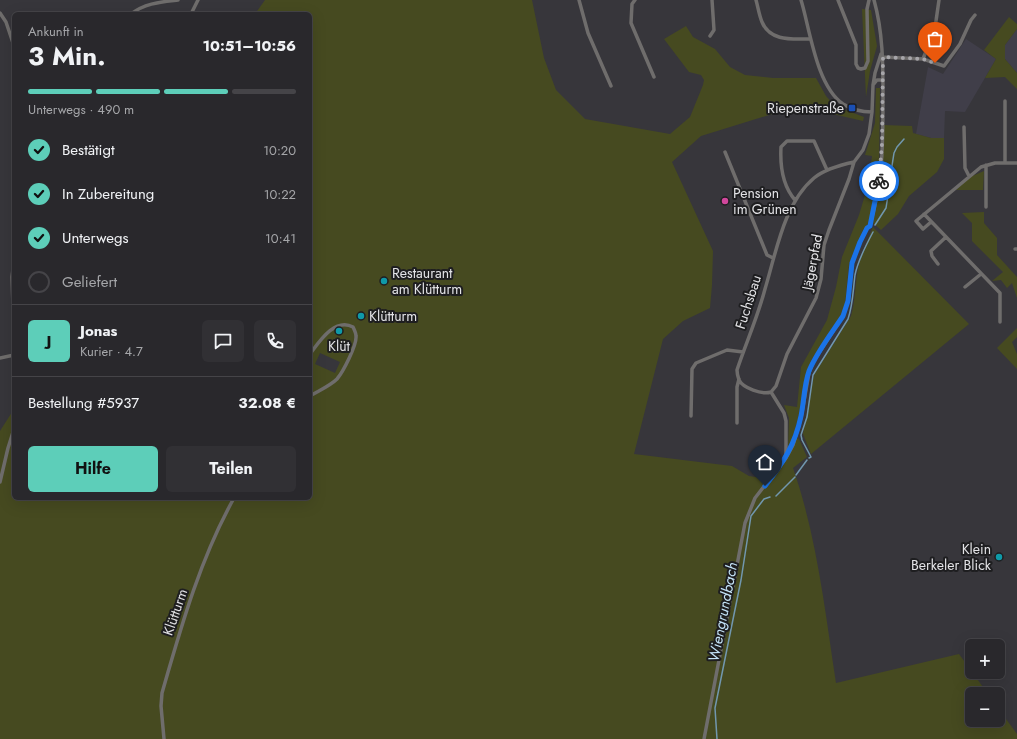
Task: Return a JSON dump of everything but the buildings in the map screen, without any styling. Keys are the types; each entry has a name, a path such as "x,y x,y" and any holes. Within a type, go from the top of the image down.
{"street":[{"path":"133,12 151,3 178,0"},
{"path":"192,12 198,0"},
{"path":"580,0 588,33 611,86"},
{"path":"635,0 632,4 631,23 654,77"},
{"path":"710,36 714,30 712,0"},
{"path":"756,0 762,22 766,30 783,38 810,39"},
{"path":"801,0 810,39 829,89 843,104 852,108 872,112"},
{"path":"838,0 856,45 856,64 858,68 861,69 865,68 868,61 867,10 869,0"},
{"path":"704,739 745,523 755,498 786,458 796,437 809,373 813,362 846,309 852,263 864,235 870,226 878,193 881,169 883,57 881,31 874,0"},
{"path":"923,59 935,28 940,0"},
{"path":"0,13 6,22 12,40"},
{"path":"883,57 923,59 944,66 960,44 975,14"},
{"name":"Jägerpfad","path":"771,392 776,386 787,354 816,298 821,279 824,245 854,162 863,150 869,134 872,112 873,85 882,49"},
{"path":"873,85 877,80 881,80 883,82"},
{"path":"1005,101 1005,163"},
{"path":"964,127 965,168 969,176"},
{"path":"795,200 790,194 784,177 781,161 781,147 787,141 814,141 828,170"},
{"path":"725,152 767,255 773,258"},
{"name":"Fuchsbau","path":"737,423 737,370 757,314 773,258 795,200 814,178 828,170 854,162"},
{"path":"932,222 923,229 916,221 969,176 986,165 1005,163 1017,164"},
{"path":"986,165 986,207"},
{"path":"924,214 1000,293 1000,322"},
{"path":"938,264 932,256 931,251 946,237"},
{"path":"965,287 981,274"},
{"path":"312,351 320,340 336,326 346,324 353,327 356,335 353,349 337,379 312,395"},
{"path":"691,416 692,369 696,363 727,350 743,352"},
{"path":"0,358 12,355"},
{"path":"738,379 743,384 754,390 762,393 771,392 784,413 786,421 786,458"},
{"path":"0,482 12,435"},
{"name":"Klütturm","path":"164,739 161,706 162,693 184,616 220,522 233,500"}],"shaded area":[{"path":"1017,29 1017,73 1005,59 1005,45"},
{"path":"966,39 996,59 965,112 945,111 944,138 931,138 916,134 928,67 943,74"}],"green space":[{"name":"Klüt","path":"265,0 532,0 544,58 556,90 585,119 670,134 690,117 704,80 701,75 689,72 664,39 686,26 693,37 715,49 730,67 745,75 773,78 816,78 826,96 835,106 864,117 863,121 798,106 701,136 672,162 713,251 710,308 683,321 663,339 634,454 732,466 749,476 770,479 786,458 796,437 799,439 807,457 793,468 814,547 836,683 959,654 965,662 965,679 977,679 983,687 965,687 965,727 1005,727 1005,718 1017,734 1017,739 0,739 0,431 12,412 12,500 312,500 312,12 256,12","holes":["320,353 340,362 335,373 315,364"]},
{"path":"862,9 871,10 877,46 870,71 866,97"},
{"path":"1009,17 1017,24 1017,29 1005,45 1005,59 1017,73 1017,89 1005,77 985,78 996,59 984,50"},
{"path":"876,88 880,88 879,165 876,192 868,224 863,230 849,264 845,305 841,315 811,361 807,371 798,419 788,448 789,418 784,405 797,407 801,367 827,320 842,257 859,215 868,185 872,156 865,155 875,123"},
{"path":"883,125 912,126 913,133 931,138 944,138 944,159 937,172 909,196 898,214 881,230 873,223 878,193"},
{"path":"984,171 983,190 956,190 970,177"},
{"path":"984,212 984,223 997,238 997,255 1017,277 1017,298 1012,283 1007,288 1001,280 992,281 1003,272 972,241 972,223 962,213"},
{"path":"873,227 969,324 811,454 803,434 814,375 851,316 857,275"},
{"path":"1017,328 1017,337 1012,342 1017,354 1017,369 997,348"}],"waterway":[{"name":"Wiengrundbach","path":"875,225 886,208 889,189 892,183 891,172 894,153 904,139"},
{"name":"Wiengrundbach","path":"809,458 811,457 801,435 807,417 813,375 848,319 852,303 856,269 862,253 873,232"},
{"name":"Wiengrundbach","path":"796,475 807,460"},
{"name":"Wiengrundbach","path":"776,496 795,477"},
{"name":"Wiengrundbach","path":"717,739 715,708 741,580 751,516 764,499 770,497"}],"way so far":[{"path":"879,181 882,144 883,57 923,59 935,63"}],"place":[{"name":"Riepenstraße","path":"852,108"},
{"name":"Pension im Grünen","path":"725,201"},
{"name":"Restaurant am Klütturm","path":"384,281"},
{"name":"Klütturm","path":"361,316"},
{"name":"Klüt","path":"339,331"},
{"name":"Klein Berkeler Blick","path":"999,557"}],"route":[{"path":"765,486 786,458 793,445 801,418 809,373 813,362 846,309 852,263 860,242 867,228 870,226 878,193 879,181"}]}
